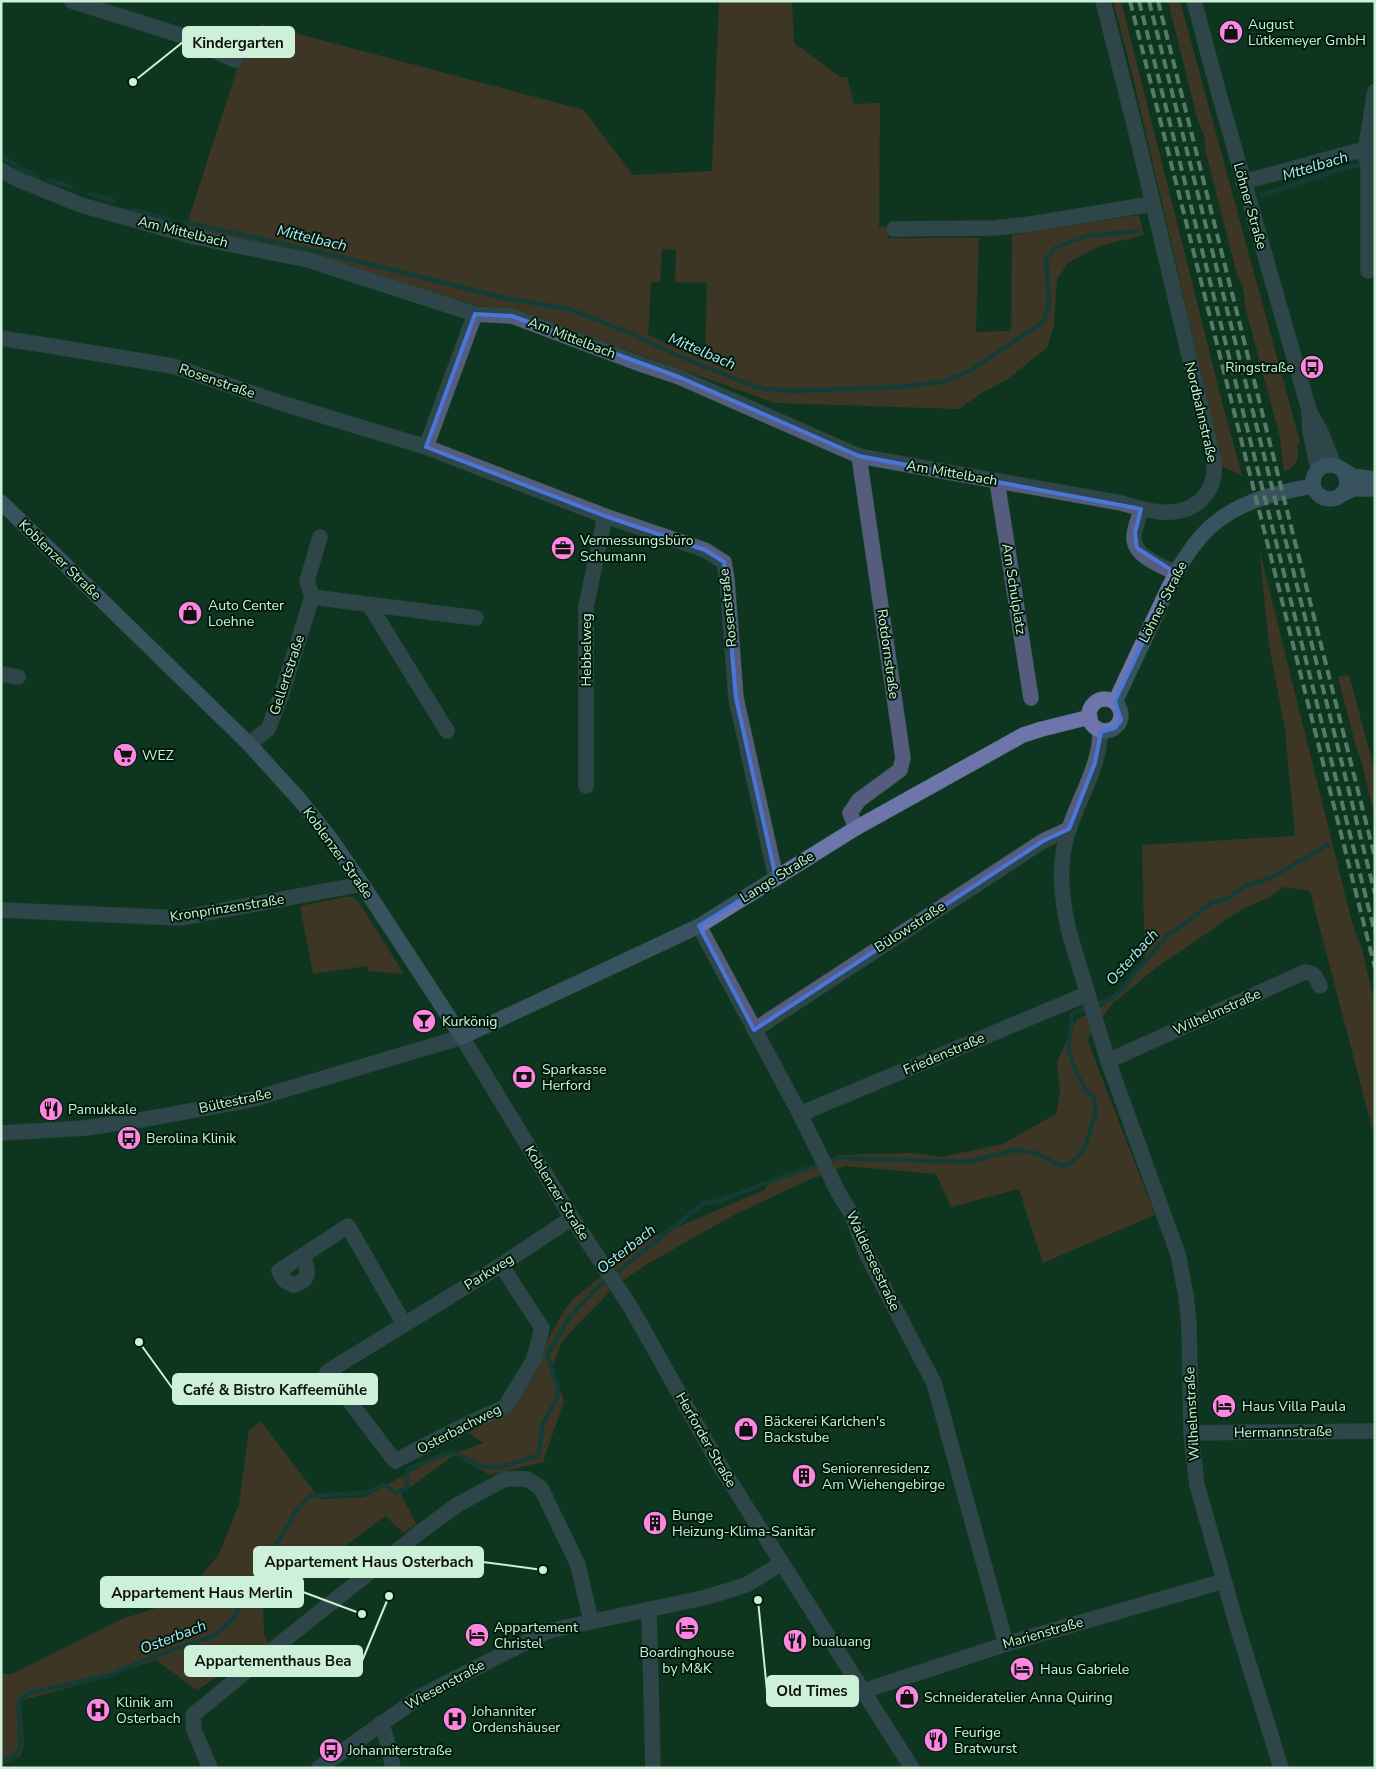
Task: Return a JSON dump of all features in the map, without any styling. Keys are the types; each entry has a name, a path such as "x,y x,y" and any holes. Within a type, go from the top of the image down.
{"street":[{"path":"72,1 177,34 234,60"},
{"name":"Nordbahnstraße","path":"1103,1 1136,132 1215,470 1210,489 1204,497 1190,508 1180,511 1162,512 1142,509"},
{"name":"Löhner Straße","path":"1194,1 1243,182 1309,410 1338,467"},
{"path":"1368,271 1368,150 1375,91"},
{"path":"1243,182 1368,150"},
{"name":"Am Mittelbach","path":"1,170 17,179 81,205 195,237 308,260 475,314 512,316 679,377 859,456 1121,503 1142,509"},
{"path":"894,229 995,228 1152,204"},
{"path":"426,447 475,314"},
{"name":"Rosenstraße","path":"1,338 173,366 426,447 605,516 705,550 724,562 736,698 776,878"},
{"name":"Löhner Straße","path":"1309,410 1310,432 1318,469"},
{"name":"Rotdornstraße","path":"856,828 850,813 859,800 900,770 903,758 859,456"},
{"path":"1375,479 1353,476 1338,467 1322,466 1312,479 1312,486 1315,491 1324,499 1330,500 1352,489 1375,489"},
{"path":"1338,467 1345,474 1347,485 1341,496"},
{"name":"Am Schulplatz","path":"997,481 1031,698"},
{"name":"Löhner Straße","path":"1115,702 1176,573 1209,528 1245,504 1271,495 1312,486"},
{"name":"Koblenzer Straße","path":"1,502 249,744 300,799 362,884 462,1037 572,1218 602,1262"},
{"path":"1142,509 1135,533 1134,541 1137,548 1146,556 1176,573"},
{"name":"Hebbelweg","path":"586,786 586,607 605,516"},
{"name":"Gellertstraße","path":"249,744 268,729 281,696 312,597 307,581 320,537"},
{"path":"312,597 370,606 476,618"},
{"path":"370,606 447,731"},
{"path":"1,674 18,677"},
{"path":"1105,699 1115,702 1121,710 1118,725 1110,730 1100,730 1093,725 1090,712 1095,703 1105,699"},
{"name":"Lange Straße","path":"462,1037 699,926 856,828 1023,735 1090,717"},
{"path":"1089,999 1069,932 1061,894 1061,862 1069,829 1095,763 1099,749 1100,730"},
{"name":"Bülowstraße","path":"754,1030 1043,841 1069,829"},
{"name":"Kronprinzenstraße","path":"1,910 181,918 362,884"},
{"name":"Walderseestraße","path":"699,926 800,1114 838,1192 852,1214 866,1253 934,1383 1006,1644"},
{"name":"Wilhelmstraße","path":"1108,1060 1305,972 1312,973 1320,986"},
{"name":"Wilhelmstraße","path":"1089,999 1108,1060 1178,1254 1189,1325 1191,1433 1197,1485 1281,1768"},
{"name":"Friedenstraße","path":"800,1114 1089,999"},
{"name":"Bültestraße","path":"1,1133 85,1128 250,1100 462,1037"},
{"name":"Parkweg","path":"328,1372 501,1265 572,1218"},
{"path":"303,1255 348,1226 404,1324"},
{"name":"Herforder Straße","path":"602,1262 648,1336 719,1464 912,1768"},
{"name":"Osterbachweg","path":"328,1372 395,1461 505,1407 532,1363 542,1328 501,1265"},
{"name":"Hermannstraße","path":"1191,1433 1375,1431"},
{"path":"210,1768 194,1730 193,1715 419,1533 458,1505 505,1478 527,1479 541,1488 578,1565 591,1622"},
{"name":"Wiesenstraße","path":"319,1768 421,1696 548,1631 707,1597 746,1586 782,1563"},
{"name":"Marienstraße","path":"863,1690 1006,1644 1224,1580"},
{"path":"649,1610 653,1768"},
{"path":"381,1723 393,1768"}],"highlighted area":[{"path":"475,314 512,316 679,377 859,456 1141,509 1135,533 1137,548 1176,573 1115,701 1121,720 1115,728 1101,732 1095,763 1069,829 1043,841 754,1030 699,926 776,878 736,698 724,562 705,550 605,516 426,447"}],"shaded area":[{"path":"719,1 792,1 794,43 840,77 847,77 854,104 880,103 879,227 887,227 888,238 979,238 976,332 1011,331 1012,235 1139,215 1144,235 1100,246 1069,262 1057,279 1054,325 1047,348 1006,380 980,394 959,409 775,403 514,310 479,306 309,257 184,233 238,66 261,24 584,110 633,175 712,171","holes":["662,249 676,250 675,282 707,283 705,361 648,335 651,282 660,282"]},
{"path":"1113,1 1121,1 1242,476 1223,467 1132,73"},
{"path":"1168,1 1180,1 1300,442 1297,444 1297,461 1292,467 1284,471 1280,438 1205,149 1205,138 1197,117"},
{"path":"1259,548 1353,926 1361,946 1375,1004 1375,1139 1310,891 1284,887 1268,898 1242,909 1156,968 1113,1003 1087,1039 1155,1215 1043,1263 1019,1189 951,1207 936,1174 845,1166 806,1181 732,1216 649,1263 615,1286 562,1341 552,1368 564,1401 543,1462 490,1475 454,1455 401,1494 416,1524 404,1533 385,1516 263,1607 264,1634 269,1644 197,1690 156,1660 100,1679 23,1700 21,1706 24,1745 20,1756 1,1765 1,1674 12,1674 122,1619 181,1600 219,1554 239,1504 249,1430 261,1421 320,1499 365,1497 430,1461 484,1443 468,1433 506,1413 564,1311 573,1299 647,1240 764,1190 774,1178 799,1173 839,1155 912,1153 941,1157 1003,1144 1056,1114 1060,1094 1057,1062 1077,1019 1099,1009 1145,963 1142,845 1295,836 1285,730 1269,644"},
{"path":"1349,675 1375,772 1375,819 1362,763 1338,677"},
{"path":"353,897 358,901 404,974 368,971 367,966 313,974 300,906"}],"waterway":[{"name":"Mittelbach","path":"1,156 37,176"},
{"name":"Mttelbach","path":"1262,195 1375,160"},
{"name":"Mittelbach","path":"49,180 71,187"},
{"name":"Mittelbach","path":"90,194 114,201"},
{"name":"Mittelbach","path":"132,210 168,219"},
{"name":"Mittelbach","path":"185,222 337,256 504,298 569,309 751,385 765,389 794,391 898,387 942,382 971,370 1039,325 1045,319 1049,303 1046,258 1055,248 1086,236 1138,231"},
{"name":"Osterbach","path":"1,1762 15,1755 19,1749 19,1705 21,1698 29,1693 110,1675 149,1658 214,1636 233,1619 296,1511 310,1496 365,1493 384,1485 396,1493 407,1488 407,1471 412,1467 452,1452 484,1467 499,1467 537,1456 543,1423 557,1399 558,1388 547,1355 569,1318 596,1289 704,1203 720,1201 837,1158 968,1162 1014,1150 1036,1153 1061,1166 1070,1164 1085,1148 1096,1111 1094,1098 1086,1090 1076,1072 1068,1048 1073,1013 1112,998 1123,989 1136,971 1168,935 1211,903 1229,898 1245,886 1270,878 1328,845"}],"railway":[{"path":"1130,1 1375,968"},
{"path":"1139,1 1375,933"},
{"path":"1149,1 1375,894"},
{"path":"1158,1 1375,858"}],"place":[{"name":"August Lütkemeyer GmbH","path":"1231,32"},
{"name":"Kindergarten","path":"133,82"},
{"name":"Ringstraße","path":"1312,367"},
{"name":"Vermessungsbüro Schumann","path":"563,548"},
{"name":"Auto Center Loehne","path":"190,613"},
{"name":"WEZ","path":"125,755"},
{"name":"Kurkönig","path":"424,1021"},
{"name":"Sparkasse Herford","path":"524,1077"},
{"name":"Pamukkale","path":"51,1109"},
{"name":"Berolina Klinik","path":"129,1138"},
{"name":"Café & Bistro Kaffeemühle","path":"139,1342"},
{"name":"Haus Villa Paula","path":"1224,1406"},
{"name":"Bäckerei Karlchen's Backstube","path":"746,1429"},
{"name":"Seniorenresidenz Am Wiehengebirge","path":"804,1476"},
{"name":"Bunge Heizung-Klima-Sanitär","path":"655,1523"},
{"name":"Appartement Haus Osterbach","path":"543,1570"},
{"name":"Appartementhaus Bea","path":"389,1596"},
{"name":"Old Times","path":"758,1600"},
{"name":"Appartement Haus Merlin","path":"362,1614"},
{"name":"Boardinghouse by M&K","path":"687,1628"},
{"name":"Appartement Christel","path":"477,1635"},
{"name":"bualuang","path":"795,1641"},
{"name":"Haus Gabriele","path":"1022,1669"},
{"name":"Schneideratelier Anna Quiring","path":"907,1697"},
{"name":"Klinik am Osterbach","path":"98,1710"},
{"name":"Johanniter Ordenshäuser","path":"455,1719"},
{"name":"Feurige Bratwurst","path":"936,1740"},
{"name":"Johanniterstraße","path":"331,1750"}]}
